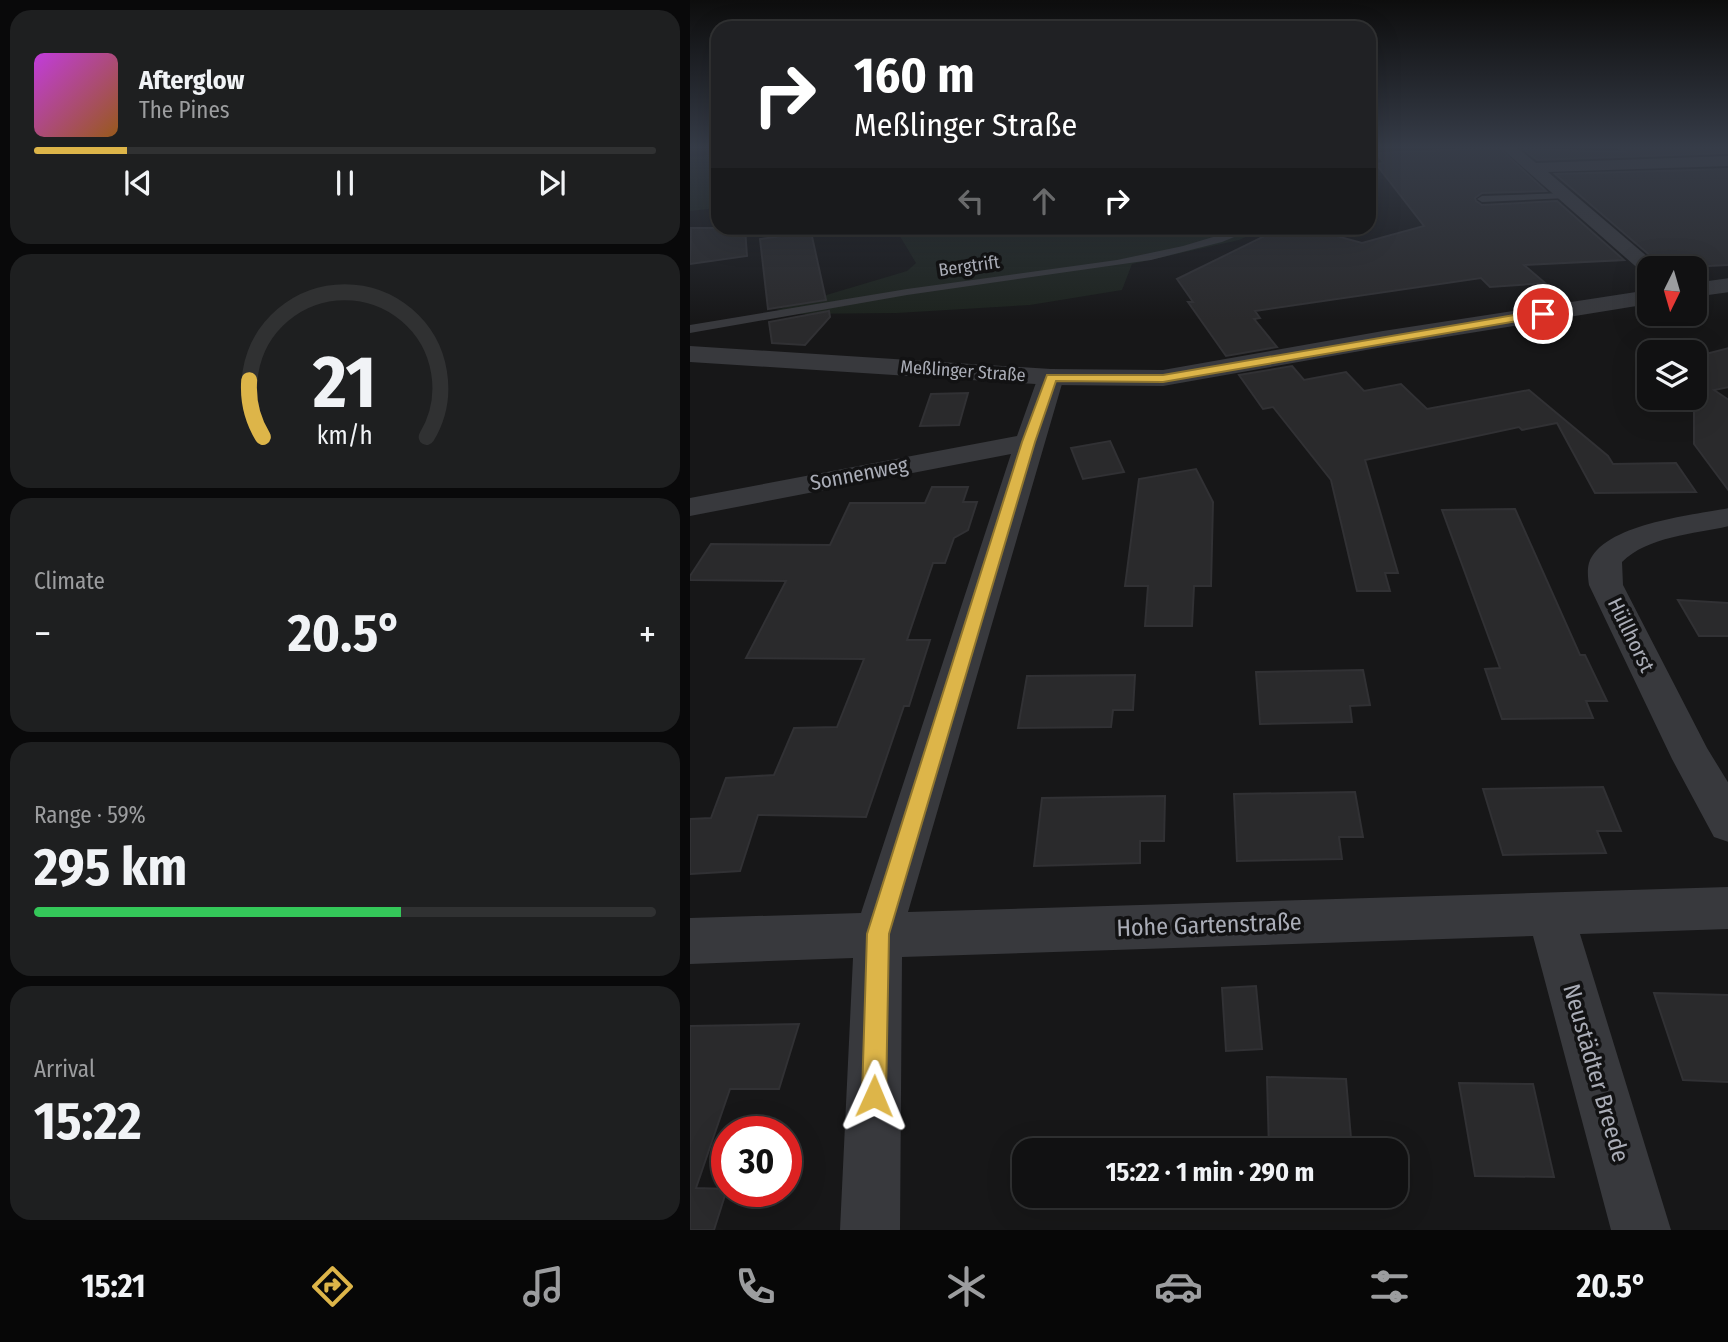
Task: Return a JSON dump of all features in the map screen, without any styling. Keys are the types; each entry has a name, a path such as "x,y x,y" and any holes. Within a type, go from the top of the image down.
{"street":[{"path":"1575,205 1637,258"},
{"name":"Meßlinger Straße","path":"690,355 1051,377 1163,378 1383,339 1637,299"},
{"path":"870,1230 878,934 1051,377"},
{"name":"Sonnenweg","path":"690,507 1029,442"},
{"name":"Hüllhorst","path":"1728,517 1643,537 1617,549 1608,558 1605,569 1606,585 1692,759 1728,824"},
{"name":"Hohe Gartenstraße","path":"690,941 1551,916 1728,908"},
{"name":"Neustädter Breede","path":"1551,916 1641,1230"}],"lane":[{"name":"Bergtrift","path":"690,329 810,307 1083,268 1233,235"}],"shaded area":[{"path":"690,205 711,205 711,209 690,211"},
{"path":"899,235 1250,235 1239,240 1132,264 1122,290 1030,305 897,313 800,314 776,310 907,271 916,263"}],"building":[{"path":"1408,205 1562,205 1624,260 1524,265 1545,283 1490,287 1481,278 1255,311 1260,318 1254,319 1277,347 1226,356 1188,302 1193,302 1177,279 1267,235 1333,235 1362,243 1424,226"},
{"path":"1592,205 1729,205 1729,265 1707,266 1707,256 1651,256"},
{"path":"691,228 711,228 711,235 746,235 747,256 690,264"},
{"path":"812,235 826,300 768,309 760,239"},
{"path":"829,311 830,317 805,345 772,343 769,322"},
{"path":"1729,348 1729,387 1714,390 1729,400 1729,491 1694,444 1694,410 1707,410 1707,354"},
{"path":"1292,366 1304,380 1346,372 1364,391 1401,384 1427,409 1529,390 1608,456 1613,464 1676,463 1696,492 1595,493 1557,423 1522,430 1519,427 1365,460 1398,573 1385,573 1390,591 1357,591 1331,480 1273,407 1263,409 1239,375"},
{"path":"968,393 959,425 920,426 931,394"},
{"path":"1110,441 1124,472 1083,479 1071,448"},
{"path":"1196,469 1213,502 1211,586 1194,586 1192,626 1145,626 1148,586 1125,586 1139,479"},
{"path":"932,487 968,487 963,502 977,502 968,530 954,538 945,563 933,563 907,640 930,640 909,706 904,706 866,817 758,815 740,871 690,874 690,819 711,818 726,778 774,775 794,728 837,727 864,659 746,658 786,581 690,580 690,576 711,544 830,545 850,503 925,503"},
{"path":"1515,509 1580,655 1585,655 1607,701 1586,701 1593,718 1502,719 1485,669 1500,668 1442,510"},
{"path":"1678,600 1729,603 1729,636 1699,636"},
{"path":"1363,670 1370,705 1350,706 1352,722 1260,724 1256,672"},
{"path":"1135,675 1133,710 1113,710 1111,727 1018,728 1027,676"},
{"path":"1603,787 1621,831 1597,831 1606,853 1503,855 1483,789"},
{"path":"1355,792 1363,837 1339,837 1342,859 1237,861 1234,794"},
{"path":"1165,796 1164,841 1140,841 1140,863 1034,866 1042,798"},
{"path":"1256,986 1262,1049 1226,1051 1222,988"},
{"path":"1654,993 1729,995 1729,1082 1683,1080"},
{"path":"799,1024 779,1089 730,1089 721,1116 711,1116 711,1144 696,1188 711,1188 711,1207 721,1207 714,1230 690,1230 690,1026"},
{"path":"1267,1077 1346,1079 1351,1138 1269,1138"},
{"path":"1459,1083 1533,1084 1554,1177 1475,1176"}],"route":[{"path":"874,1096 878,934 1051,377 1163,378 1543,314"}]}
